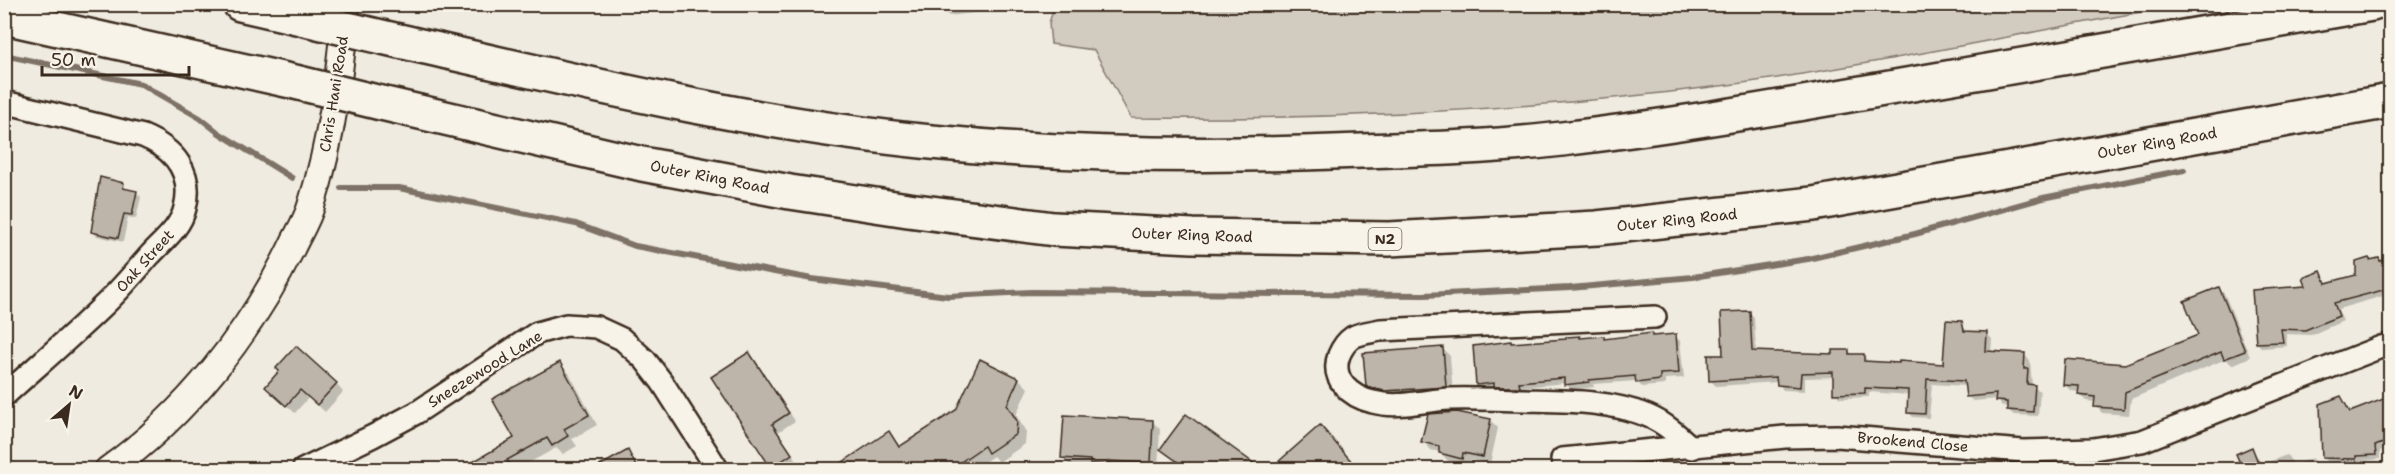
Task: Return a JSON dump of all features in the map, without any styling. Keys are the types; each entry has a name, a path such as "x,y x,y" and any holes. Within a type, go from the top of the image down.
{"highway":[{"path":"240,4 697,107 816,127 932,142 1033,149 1137,154 1269,155 1557,140 1686,123 2372,4"},
{"name":"Outer Ring Road","path":"4,16 642,164 789,192 1054,229 1193,237 1389,239 1597,228 1700,218 1813,204 2391,101"}],"street":[{"name":"Chris Hani Road","path":"108,470 131,454 183,405 235,342 278,275 310,208 330,136 346,4"},
{"name":"Oak Street","path":"4,102 143,136 162,144 174,154 182,168 187,188 185,208 178,225 105,305 4,396"},
{"path":"1655,317 1380,330 1353,337 1343,347 1338,357 1337,371 1342,384 1355,397 1375,403 1405,405 1451,399 1489,399 1592,402 1620,406 1650,417 1669,428 1692,448"},
{"name":"Sneezewood Lane","path":"303,470 416,412 537,333 566,325 596,327 622,339 645,360 662,382 718,470"},
{"name":"Brookend Close","path":"1562,459 1692,448 1785,437 1837,435 2023,451 2093,449 2142,441 2370,351 2391,345"}],"shaded area":[{"path":"1055,4 2181,5 1836,69 1646,95 1426,112 1279,117 1131,118 1094,50 1051,44 1049,23"}],"building":[{"path":"100,177 124,183 123,188 137,191 132,215 124,214 118,238 91,232"},
{"path":"2369,258 2370,260 2379,258 2380,261 2388,259 2391,270 2391,288 2334,303 2339,316 2305,330 2281,329 2283,342 2256,343 2252,290 2306,286 2303,278 2321,271 2326,283 2356,275 2356,262"},
{"path":"2219,287 2245,351 2224,359 2221,352 2125,392 2124,409 2094,407 2095,397 2078,395 2079,386 2063,385 2065,359 2125,364 2198,335 2184,301"},
{"path":"1750,311 1752,351 1833,354 1833,350 1849,350 1849,354 1864,354 1864,361 1899,363 1899,361 1943,364 1946,320 1962,321 1964,331 1987,332 1986,351 2025,353 2024,369 2028,369 2027,384 2035,385 2033,412 2007,410 2007,402 1995,401 1996,394 1966,397 1964,381 1927,379 1925,414 1907,413 1908,390 1865,388 1865,393 1833,394 1833,372 1801,373 1800,387 1777,385 1776,377 1709,381 1708,355 1723,355 1721,312"},
{"path":"1652,333 1652,336 1676,334 1679,373 1660,374 1660,380 1636,383 1635,376 1589,380 1589,382 1564,385 1564,378 1519,382 1520,387 1494,387 1494,383 1476,385 1473,346 1580,336 1580,338 1604,336 1604,339"},
{"path":"296,346 337,383 317,405 300,390 286,406 265,387 279,371 276,368"},
{"path":"1443,347 1446,387 1384,391 1366,386 1363,353"},
{"path":"749,352 789,413 772,424 792,454 771,468 711,377"},
{"path":"980,359 1019,378 1007,405 1017,421 1016,434 988,453 984,446 949,470 831,470 889,431 899,447 956,410"},
{"path":"560,362 589,415 564,429 568,436 552,446 547,438 507,460 510,465 502,470 459,470 514,438 492,399"},
{"path":"2341,396 2350,412 2391,396 2391,440 2375,446 2376,455 2356,456 2356,459 2322,458 2320,404"},
{"path":"1457,412 1491,419 1483,457 1463,453 1462,459 1439,453 1439,446 1421,442 1428,414"},
{"path":"1186,414 1263,470 1189,470 1160,449"},
{"path":"1064,415 1153,420 1151,463 1109,461 1109,465 1090,464 1090,460 1061,458"},
{"path":"1320,425 1359,470 1269,470"},
{"path":"2252,447 2261,470 2243,470 2236,454"},
{"path":"628,450 638,470 592,470"}],"waterway":[{"path":"4,55 141,84 200,118 219,133 292,178"},
{"path":"341,188 399,188 576,224 635,246 812,279 948,296 1032,292 1424,295 1570,288 1693,277 1808,259 1915,234 2043,198 2184,170"}]}
